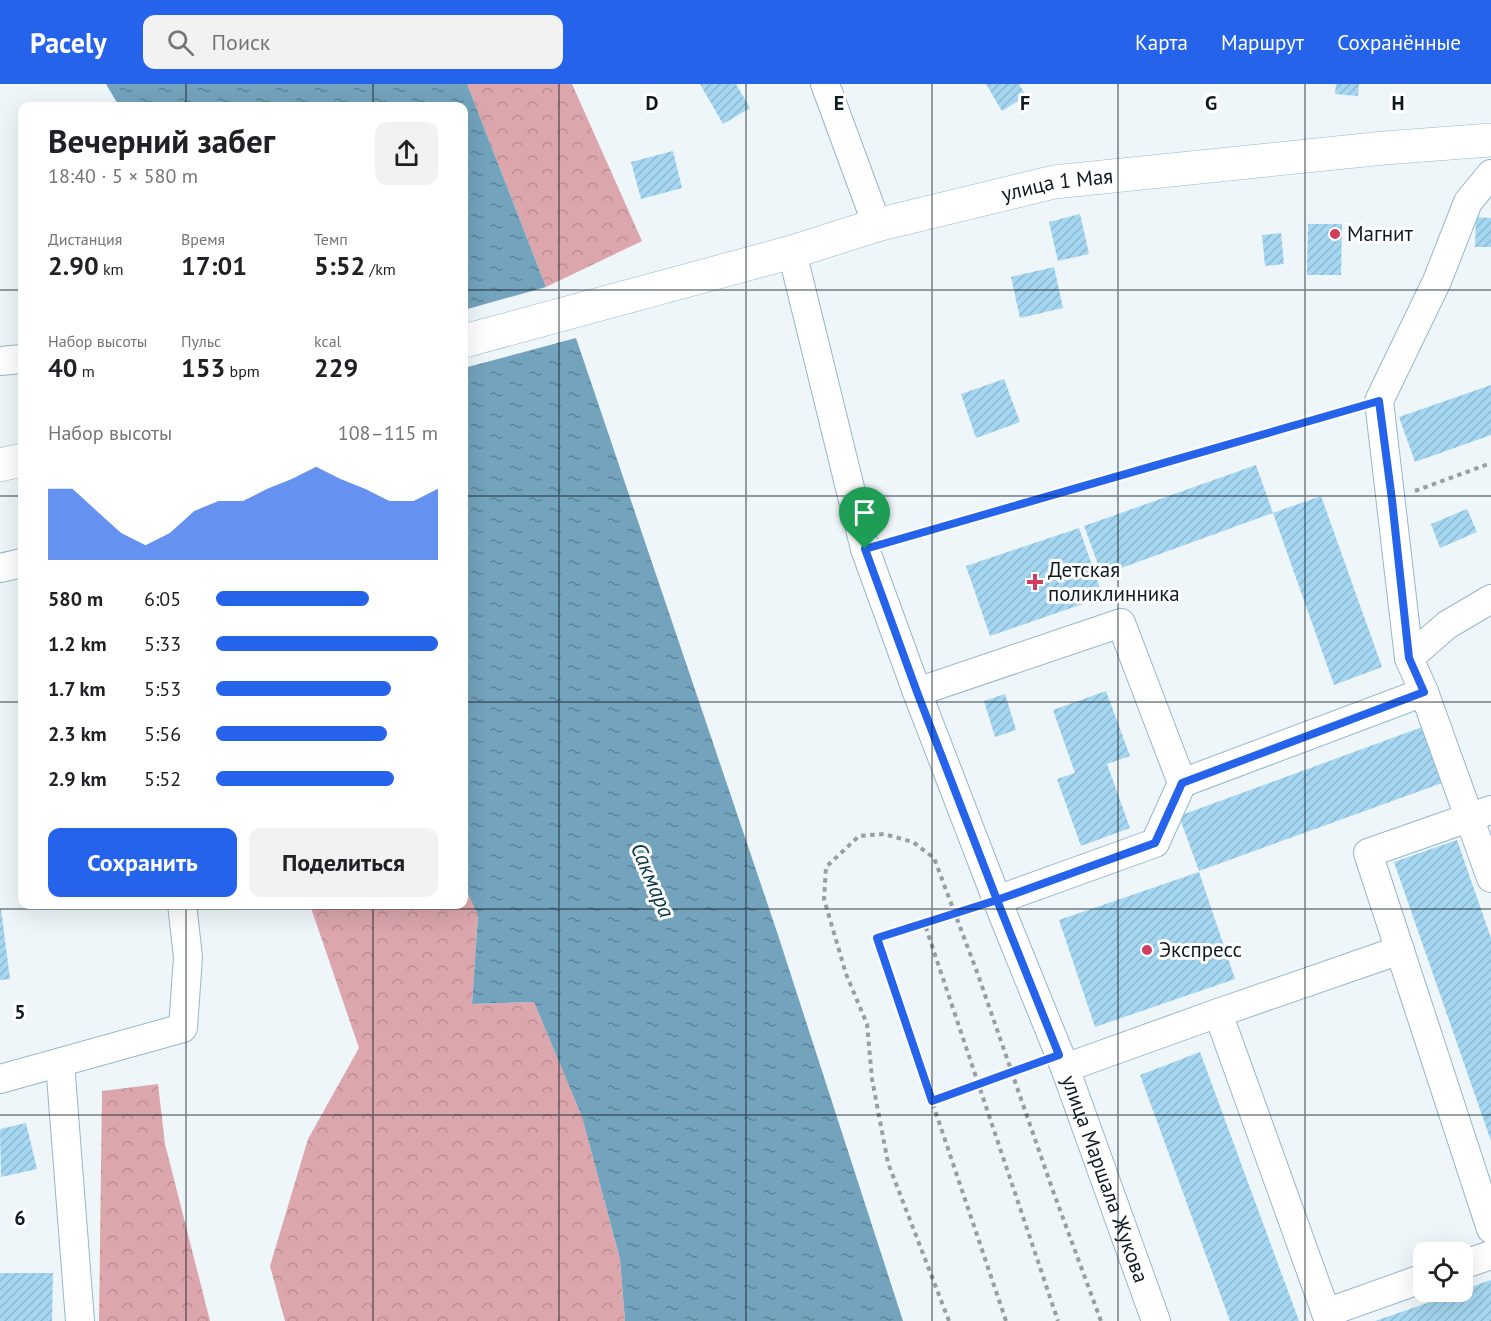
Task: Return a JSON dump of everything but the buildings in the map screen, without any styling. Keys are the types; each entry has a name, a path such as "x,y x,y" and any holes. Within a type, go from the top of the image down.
{"main road":[{"name":"улица 1 Мая","path":"468,339 792,252 877,225 1054,182 1384,148 1491,140"},
{"path":"0,465 18,461"}],"street":[{"path":"825,84 877,225"},
{"path":"1491,174 1468,202 1437,281 1379,401 1409,658 1480,813 1491,878"},
{"name":"улица Маршала Жукова","path":"792,252 865,549 997,900 1062,1061 1156,1321"},
{"path":"0,361 18,359"},
{"path":"0,568 18,564"},
{"path":"1409,658 1447,625 1491,599"},
{"path":"917,692 1120,623 1182,783"},
{"path":"997,900 1155,843 1182,783 1424,692"},
{"path":"1480,813 1368,853 1491,1229"},
{"path":"0,1079 183,1028 188,957 183,909"},
{"path":"1062,1061 1218,1012 1400,950"},
{"path":"1218,1012 1327,1317 1413,1282"},
{"path":"60,1062 80,1321"},
{"path":"1473,1261 1491,1254"}],"path":[{"path":"865,549 1379,401"},
{"path":"1392,500 1491,463"},
{"path":"949,1321 888,1163 872,1079 867,1024 846,974 824,899 826,867 859,836 884,834 913,842 934,858 1101,1321"},
{"path":"997,900 877,938 1006,1321"},
{"path":"924,922 1058,1321"},
{"path":"932,1101 1012,1072 1062,1061"}],"green space":[{"path":"467,84 572,84 642,241 546,287"},
{"path":"468,893 478,914 472,1004 534,1002 582,1117 620,1259 625,1321 285,1321 270,1266 308,1139 359,1048 311,909 468,909"},
{"path":"158,1084 165,1144 210,1321 99,1321 102,1091"}],"water":[{"path":"106,84 467,84 546,287 468,309 468,102 117,102"},
{"name":"Сакмара","path":"576,338 777,932 903,1321 625,1321 620,1259 582,1117 534,1002 472,1004 478,915 468,894 468,367"}],"place":[{"name":"Магнит","path":"1335,234"},
{"name":"Детская поликлинника","path":"1035,582"},
{"name":"Экспресс","path":"1147,950"}],"route":[{"path":"865,549 997,900 877,938 932,1101 1059,1055 997,900 1155,843 1182,783 1424,692 1409,658 1379,401 865,549"}]}
